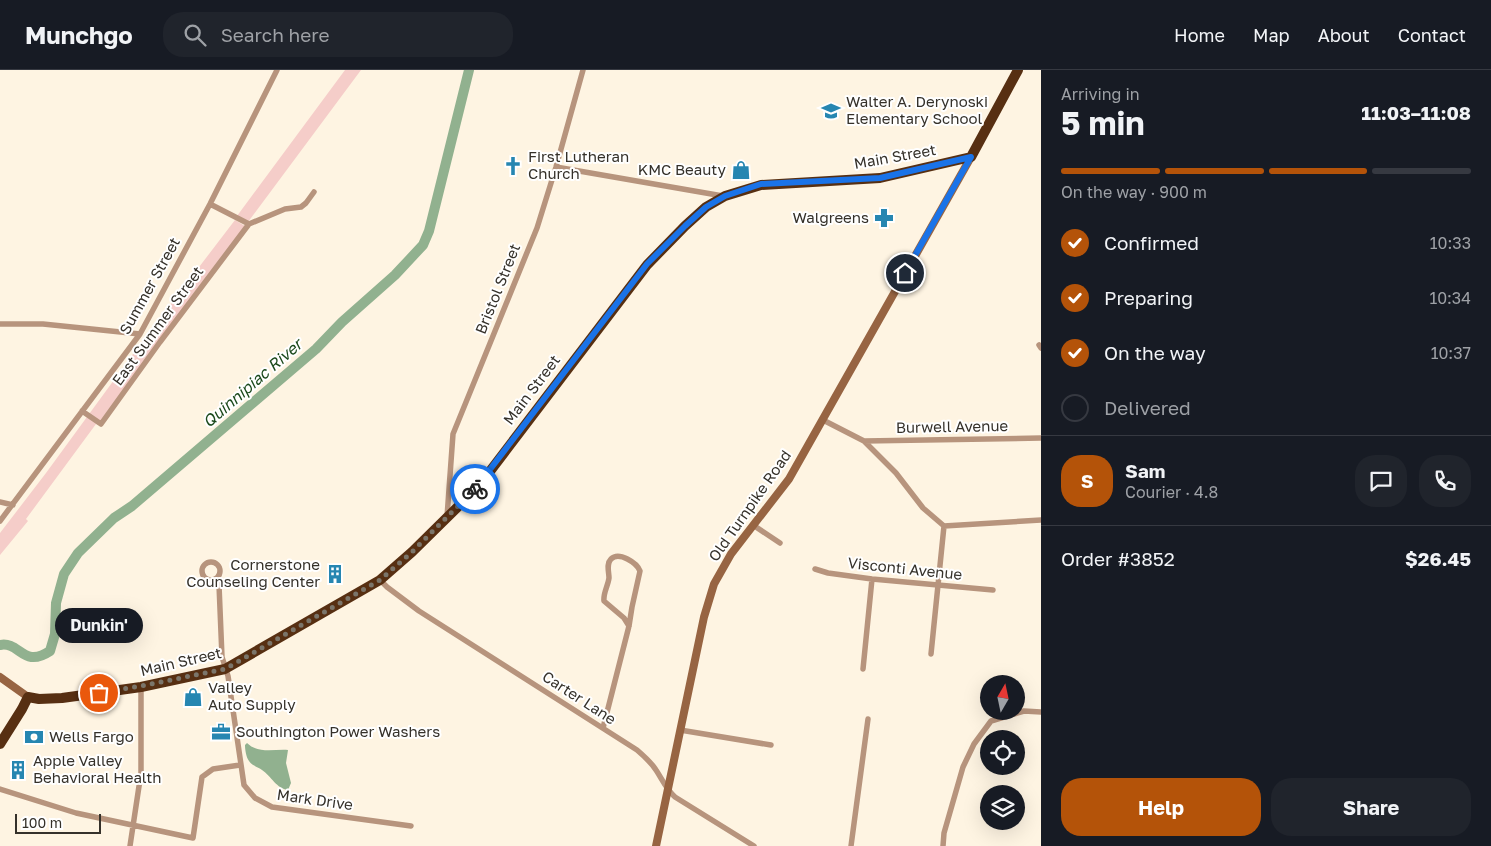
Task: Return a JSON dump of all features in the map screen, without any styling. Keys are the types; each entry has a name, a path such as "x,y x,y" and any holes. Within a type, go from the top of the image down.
{"highway":[{"path":"971,157 1018,70"},
{"name":"Main Street","path":"28,697 39,699 62,698 141,686 225,669 380,580 412,552 478,487 647,264 706,207 725,196 761,184 880,178 971,157"},
{"path":"0,744 28,697"}],"main road":[{"name":"Old Turnpike Road","path":"656,846 704,617 714,584 731,554 789,479 971,157"},
{"path":"0,677 28,697"}],"street":[{"name":"Summer Street","path":"0,521 140,334 210,204 278,70"},
{"name":"Bristol Street","path":"447,518 453,434 536,228 556,167 583,70"},
{"path":"556,167 725,196"},
{"path":"210,204 249,224 285,209 301,207 314,192"},
{"name":"East Summer Street","path":"82,411 101,424 249,224"},
{"path":"0,324 43,324 140,334"},
{"path":"823,420 864,442 896,473 923,508 944,526 1041,520"},
{"name":"Burwell Avenue","path":"864,442 1041,438"},
{"path":"0,502 13,505"},
{"path":"753,525 780,543"},
{"path":"931,654 944,526"},
{"path":"603,728 629,626 640,571 638,566 630,560 615,557 610,560 608,565 609,580 603,596 604,601 624,618 629,626"},
{"name":"Visconti Avenue","path":"815,569 828,573 872,579 993,590"},
{"name":"Mark Drive","path":"215,579 219,585 222,657 228,676 244,785 255,798 272,807 411,826"},
{"path":"864,669 872,579"},
{"name":"Carter Lane","path":"380,580 419,611 637,750 656,769 667,788 675,796 754,846"},
{"path":"130,846 141,772 141,686"},
{"path":"943,846 944,832 963,767 974,744 991,721 1024,711 1041,712"},
{"path":"851,846 868,719"},
{"path":"680,730 771,745"},
{"path":"0,788 76,813 193,838 202,777 214,769 240,765"}],"shaded area":[{"path":"345,70 361,70 248,222 237,216"},
{"path":"235,220 245,226 99,425 96,424 26,519 28,521 0,555 0,533"},
{"path":"247,743 261,750 288,750 286,763 291,783 288,790 274,782 250,762 245,751"}],"waterway":[{"name":"Quinnipiac River","path":"0,645 7,645 28,656 34,657 41,656 50,651 55,634 56,603 64,574 78,553 114,518 132,506 316,349 342,322 395,275 423,245 429,231 469,70"}],"way so far":[{"path":"99,693 225,669 366,590 380,580 412,552 475,489"}],"place":[{"name":"Walter A. Derynoski Elementary School","path":"831,111"},
{"name":"First Lutheran Church","path":"513,166"},
{"name":"KMC Beauty","path":"741,170"},
{"name":"Walgreens","path":"884,218"},
{"name":"Cornerstone Counseling Center","path":"335,574"},
{"name":"Dunkin'","path":"99,693"},
{"name":"Valley Auto Supply","path":"193,697"},
{"name":"Southington Power Washers","path":"221,732"},
{"name":"Wells Fargo","path":"34,737"},
{"name":"Apple Valley Behavioral Health","path":"18,770"}],"route":[{"path":"475,489 647,264 706,207 725,196 761,184 880,178 971,157 905,273"}]}
